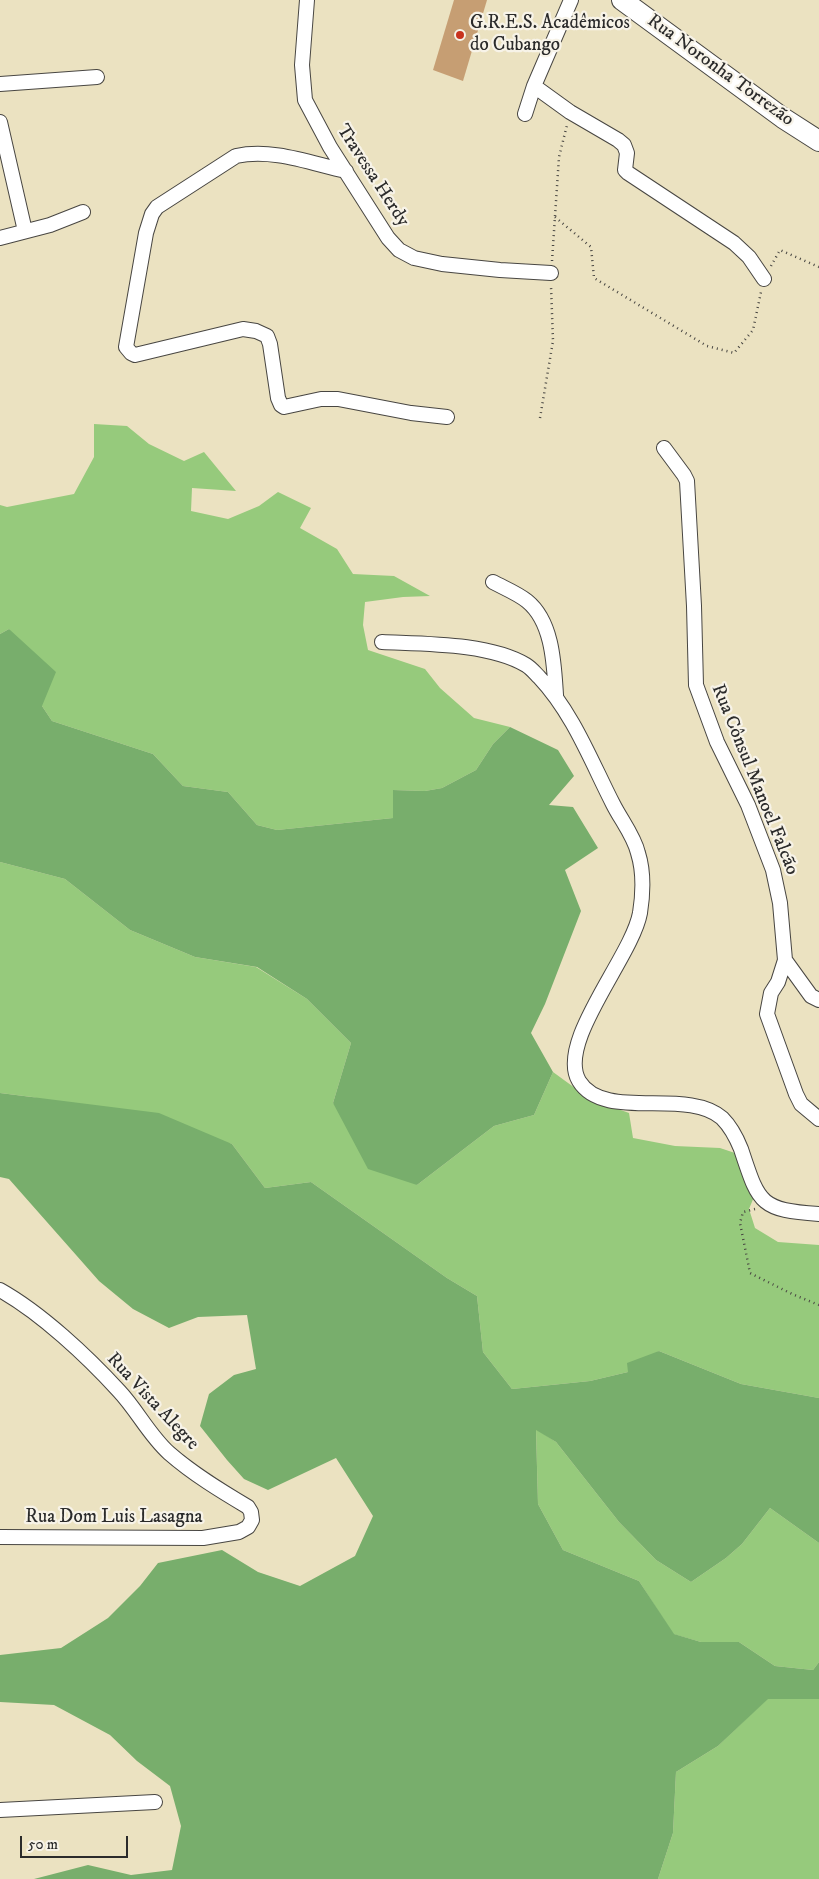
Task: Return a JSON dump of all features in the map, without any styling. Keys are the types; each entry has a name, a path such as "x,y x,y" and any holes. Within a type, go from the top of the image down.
{"main road":[{"name":"Rua Noronha Torrezão","path":"622,0 784,118 819,141"}],"street":[{"name":"Travessa Herdy","path":"307,0 302,65 305,100 330,148 388,238 399,250 414,258 442,264 551,273"},
{"path":"524,114 571,0"},
{"path":"0,84 97,77"},
{"path":"534,86 570,112 618,140 626,149 628,156 625,170 628,173 734,243 749,257 764,278"},
{"path":"0,122 25,231"},
{"path":"346,171 269,154 245,154 236,156 157,207 152,214 146,233 126,347 131,353 135,354 250,329 267,336 270,344 278,398 284,407 321,399 338,399 411,413 447,417"},
{"path":"0,238 50,225 83,212"},
{"name":"Rua Cônsul Manoel Falcão","path":"664,448 687,481 696,685 717,742 748,805 773,870 780,903 785,960"},
{"path":"493,582 528,602 542,621 553,651 556,695"},
{"path":"382,642 461,648 507,656 528,666 556,695 638,851 642,882 640,915 630,941 584,1025 574,1058 580,1082 587,1090 608,1100 626,1103 690,1104 717,1114 724,1120 738,1142 750,1178 761,1198 770,1206 787,1211 819,1214"},
{"path":"785,960 811,996 819,1000"},
{"path":"785,960 778,982 768,1003 767,1014 796,1094 801,1104 819,1119"},
{"name":"Rua Vista Alegre","path":"0,1290 24,1306 73,1346 120,1392 150,1432 169,1452 248,1507 252,1520 248,1527 239,1532 228,1534"},
{"name":"Rua Dom Luis Lasagna","path":"0,1537 203,1538 228,1534"},
{"path":"0,1810 156,1802"}],"path":[{"path":"555,217 591,247 594,278 707,346 734,353 753,330 764,278 780,250 819,266"},
{"path":"761,1198 758,1208 743,1212 740,1223 750,1273 819,1305"}],"green space":[{"path":"94,424 127,426 149,444 184,461 204,452 236,491 192,488 191,511 228,519 259,506 278,492 311,508 300,528 337,549 353,574 394,576 430,596 365,602 363,625 368,650 425,669 440,688 474,718 510,727 493,744 476,770 442,788 425,791 393,790 393,818 277,830 257,825 228,792 183,786 153,754 52,721 42,706 9,629 0,634 0,505 7,507 74,494 94,457"},
{"path":"9,629 56,672 42,706 52,721 153,754 183,786 228,792 257,825 277,830 393,818 393,790 425,791 442,788 476,770 493,744 510,727 558,750 574,776 549,805 573,807 598,848 565,870 581,911 545,1004 531,1033 553,1072 534,1115 494,1126 417,1185 368,1169 333,1103 351,1043 307,999 257,967 195,957 130,930 65,879 0,862 0,634"},
{"path":"0,862 65,879 130,930 195,957 256,967 307,999 351,1043 333,1103 417,1185 494,1126 534,1115 553,1072 590,1099 629,1113 633,1138 675,1146 720,1148 738,1154 756,1192 749,1209 755,1228 778,1242 819,1245 819,1398 741,1384 659,1351 628,1372 590,1381 512,1389 483,1352 477,1296 447,1278 311,1182 265,1188 232,1144 32,1097 0,1093"},
{"path":"0,1093 159,1113 232,1144 265,1188 311,1182 447,1278 477,1296 483,1352 512,1389 590,1381 628,1372 627,1363 659,1351 741,1384 819,1398 819,1543 770,1508 742,1544 726,1558 691,1582 656,1560 619,1522 556,1442 536,1430 538,1504 563,1550 639,1581 674,1634 701,1642 739,1642 775,1666 813,1670 819,1662 819,1699 768,1699 718,1746 676,1772 673,1833 658,1879 34,1879 88,1865 131,1875 172,1870 181,1826 170,1786 137,1761 110,1735 54,1705 0,1702 0,1655 61,1648 108,1618 140,1586 158,1563 222,1550 258,1572 300,1586 355,1556 373,1516 336,1458 268,1490 244,1479 227,1460 200,1426 209,1394 234,1375 256,1369 247,1315 198,1317 169,1328 133,1309 99,1281 9,1179 0,1177"},
{"path":"536,1429 556,1442 619,1522 656,1560 691,1582 726,1558 742,1544 770,1508 819,1543 819,1662 813,1670 775,1666 739,1642 701,1642 673,1634 639,1581 563,1550 538,1504"},
{"path":"768,1698 819,1699 819,1879 658,1879 673,1833 676,1772 718,1746"}],"building":[{"name":"G.R.E.S. Acadêmicos do Cubango","path":"454,0 487,0 463,81 433,70"}],"place":[{"name":"G.R.E.S. Acadêmicos do Cubango","path":"460,35"}]}
